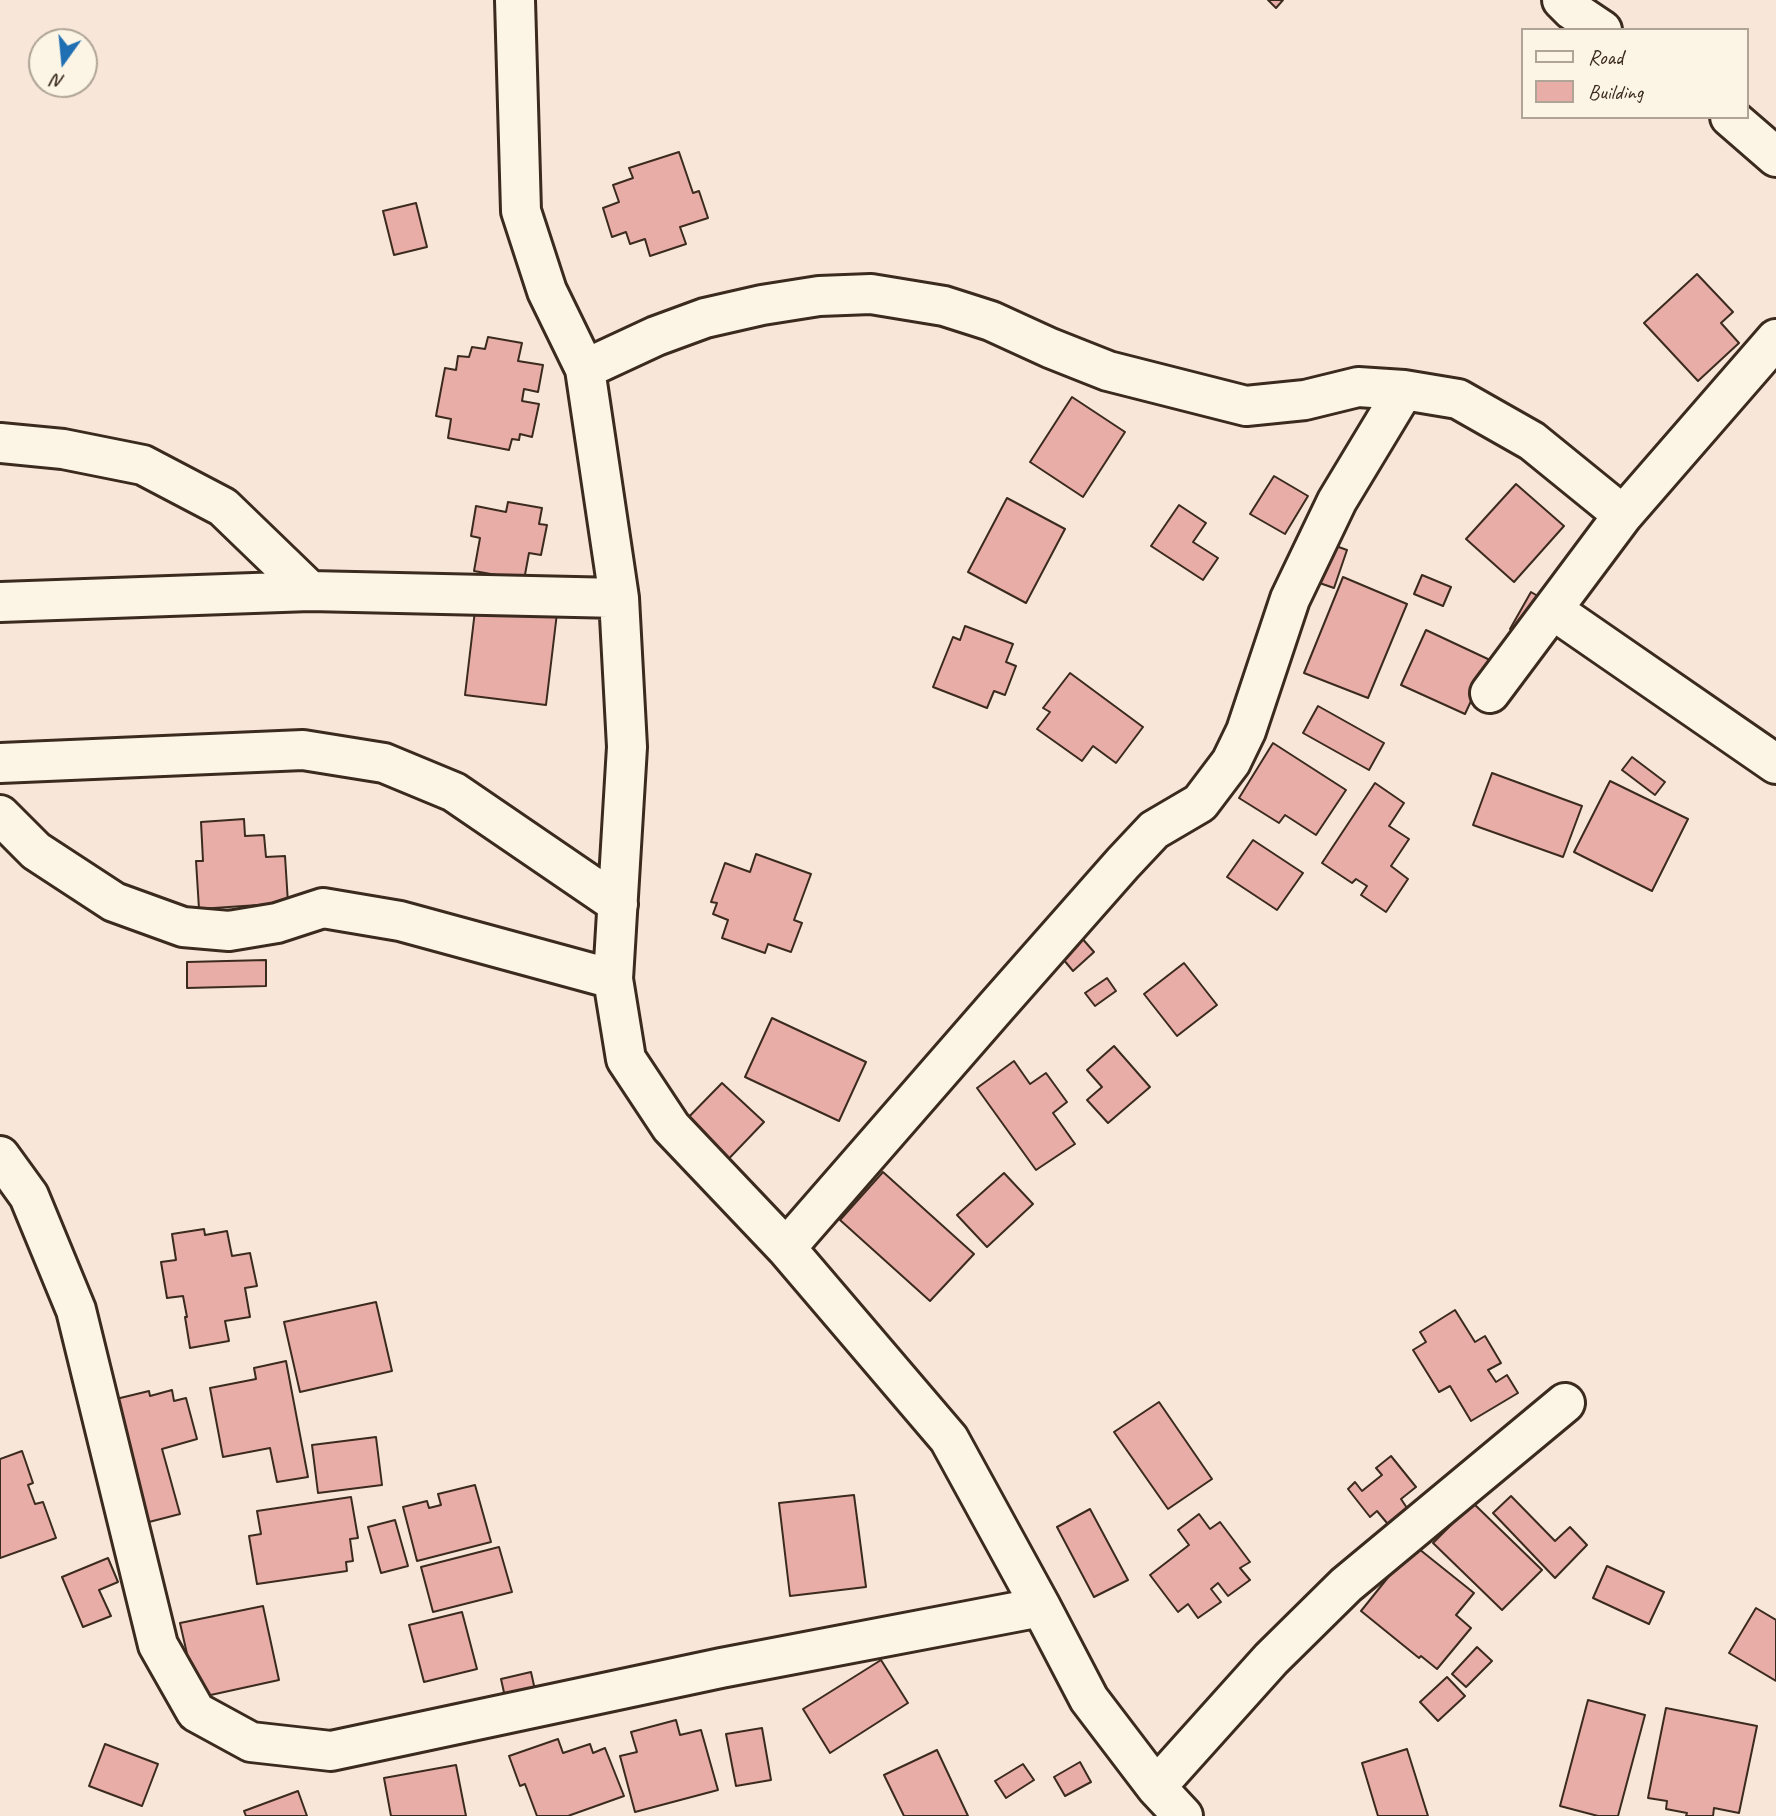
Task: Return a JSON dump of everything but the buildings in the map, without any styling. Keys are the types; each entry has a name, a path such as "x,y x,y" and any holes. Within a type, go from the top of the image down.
{"street":[{"path":"515,0 521,211 547,291 585,369 619,598 627,747 613,979 626,1059 671,1127 786,1248 948,1439 1089,1699 1156,1787 1183,1816"},
{"path":"1562,0 1599,28"},
{"path":"1732,119 1776,157"},
{"path":"585,369 656,336 705,318 808,298 871,294 944,306 990,321 1108,371 1246,406 1305,400 1358,387 1404,390 1458,399 1532,441 1623,515"},
{"path":"1490,693 1623,515 1776,339"},
{"path":"786,1248 1123,863 1154,830 1200,803 1231,762 1246,731 1290,599 1337,501 1404,390"},
{"path":"0,443 63,449 143,465 223,507 310,590"},
{"path":"0,602 310,590 619,598"},
{"path":"1553,610 1776,764"},
{"path":"0,762 303,750 384,763 454,792 618,904"},
{"path":"0,815 36,851 114,902 183,927 229,931 277,923 323,908 400,922 613,979"},
{"path":"0,1156 29,1196 76,1310 158,1645 196,1712 251,1742 331,1751 721,1668 1041,1607"},
{"path":"1156,1787 1271,1659 1346,1585 1565,1403"}]}
